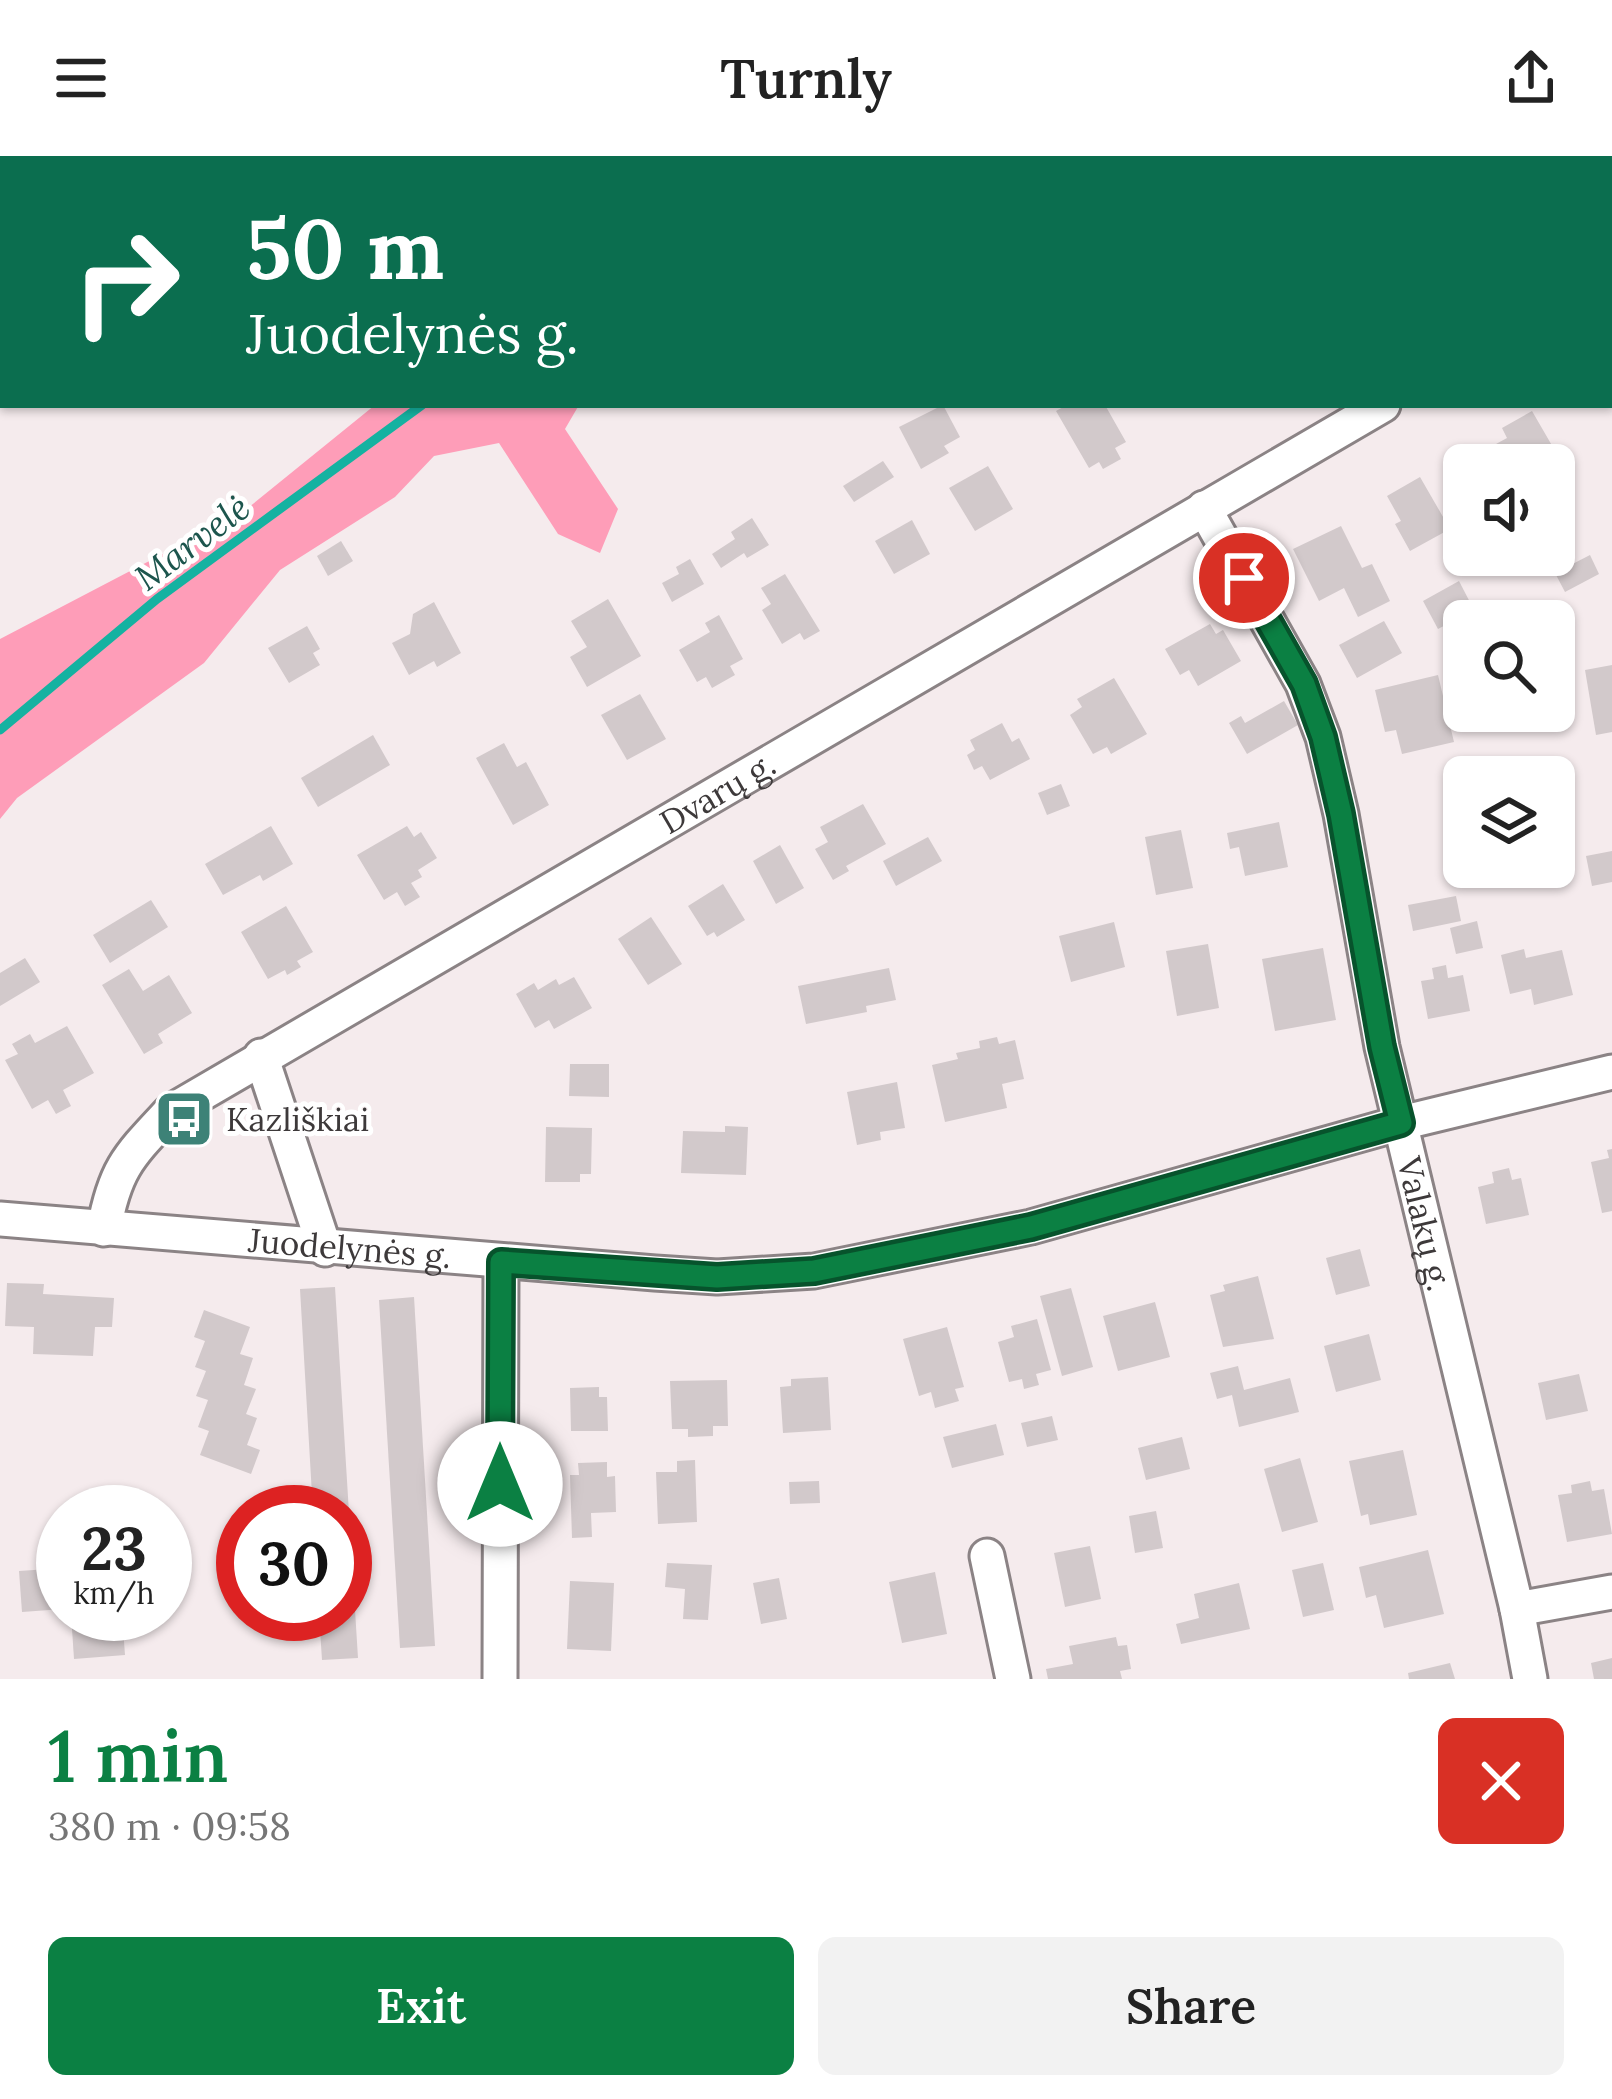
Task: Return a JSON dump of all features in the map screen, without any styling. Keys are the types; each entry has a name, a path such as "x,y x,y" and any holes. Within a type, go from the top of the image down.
{"street":[{"name":"Dvarų g.","path":"104,1229 111,1189 126,1159 170,1112 1378,408"},
{"name":"Valakų g.","path":"1204,508 1304,684 1323,737 1382,1047 1530,1679"},
{"path":"261,1056 325,1249"},
{"name":"Juodelynės g.","path":"0,1219 325,1249 717,1277 814,1271 1031,1227 1401,1123 1612,1072"},
{"path":"500,1679 501,1262"},
{"path":"987,1556 1013,1679"},
{"path":"1517,1610 1612,1592"}],"shaded area":[{"path":"371,408 577,408 565,429 618,509 600,553 558,534 499,443 434,456 395,497 280,570 204,663 17,798 0,819 0,639 243,512"}],"building":[{"path":"945,408 960,437 944,446 949,453 921,469 899,427"},
{"path":"1107,408 1126,442 1115,448 1121,459 1103,469 1099,462 1089,468 1056,411"},
{"path":"1532,411 1551,444 1496,444 1507,438 1502,428"},
{"path":"883,461 894,477 854,502 843,486"},
{"path":"988,466 1013,509 975,531 949,488"},
{"path":"1420,477 1443,517 1443,533 1410,551 1387,496"},
{"path":"752,518 769,545 721,568 712,554 735,539 731,532"},
{"path":"912,520 930,554 894,574 875,541"},
{"path":"1341,526 1362,568 1372,564 1390,601 1358,617 1344,588 1319,601 1293,549"},
{"path":"341,541 353,561 328,576 317,556"},
{"path":"1590,555 1599,574 1565,592 1557,576 1575,576 1575,563"},
{"path":"690,559 704,584 672,602 662,583 679,574 676,567"},
{"path":"785,574 820,631 804,640 800,633 782,644 762,610 771,604 761,588"},
{"path":"1459,581 1469,600 1443,600 1443,626 1438,629 1423,601"},
{"path":"608,599 641,656 587,687 570,657 587,647 571,621"},
{"path":"434,602 461,653 409,675 392,643 410,634 413,614"},
{"path":"719,615 743,659 730,666 735,675 712,688 706,677 697,682 679,650 710,632 705,623"},
{"path":"1384,621 1402,653 1357,678 1339,645"},
{"path":"1210,624 1216,634 1223,630 1241,661 1198,686 1189,670 1180,675 1165,649"},
{"path":"307,626 320,649 313,653 320,665 289,683 268,648"},
{"path":"1612,665 1612,732 1596,735 1585,670"},
{"path":"1438,675 1443,732 1452,732 1454,742 1402,754 1396,730 1385,732 1375,690"},
{"path":"1114,678 1147,734 1111,754 1107,747 1093,754 1070,715 1082,707 1077,699"},
{"path":"640,694 666,739 627,760 601,715"},
{"path":"1284,701 1298,725 1247,754 1229,723 1241,716 1245,723"},
{"path":"1002,723 1012,742 1019,738 1030,759 990,780 982,766 974,770 967,755 975,750 970,740"},
{"path":"373,735 390,765 318,807 301,778"},
{"path":"504,743 517,767 526,762 549,805 513,825 476,758"},
{"path":"1061,784 1070,806 1047,815 1038,793"},
{"path":"863,804 886,844 846,866 849,871 833,880 815,849 828,842 820,827"},
{"path":"1279,822 1288,867 1245,876 1239,847 1230,849 1227,833"},
{"path":"271,826 293,864 223,895 205,864"},
{"path":"407,826 414,837 421,832 437,858 418,870 422,877 411,883 420,897 405,906 397,892 384,900 357,855"},
{"path":"1181,830 1193,888 1156,895 1145,837"},
{"path":"928,837 942,861 896,886 883,861"},
{"path":"780,845 804,888 776,904 753,861"},
{"path":"1612,851 1612,882 1592,886 1586,856"},
{"path":"723,884 745,920 717,937 714,932 707,936 688,906"},
{"path":"1456,896 1461,921 1413,931 1408,905"},
{"path":"151,900 168,927 110,963 93,935"},
{"path":"286,906 313,952 297,961 301,967 268,979 241,932"},
{"path":"651,917 682,964 648,985 618,939"},
{"path":"1477,921 1483,948 1456,954 1450,928"},
{"path":"1114,922 1125,967 1071,982 1059,936"},
{"path":"1208,944 1219,1008 1177,1016 1166,951"},
{"path":"1323,948 1336,1020 1275,1031 1262,959"},
{"path":"1524,949 1526,958 1562,950 1573,995 1534,1005 1531,989 1510,994 1501,955"},
{"path":"25,958 40,982 0,1006 0,973"},
{"path":"1446,965 1448,978 1463,975 1470,1011 1428,1019 1421,981 1434,979 1432,968"},
{"path":"889,968 896,1000 866,1006 867,1012 806,1024 798,986"},
{"path":"129,969 143,991 169,975 192,1013 158,1034 163,1043 144,1054 102,985"},
{"path":"574,977 592,1008 554,1029 549,1020 535,1028 516,994 534,983 538,990 556,979 559,985"},
{"path":"67,1026 94,1073 63,1090 71,1106 56,1114 48,1100 32,1109 5,1060 18,1054 12,1044 30,1034 35,1043"},
{"path":"997,1037 999,1044 1015,1040 1024,1079 1002,1084 1007,1108 945,1122 932,1065 958,1059 956,1053 980,1048 979,1041"},
{"path":"570,1064 609,1064 609,1097 569,1096"},
{"path":"897,1082 905,1128 880,1132 881,1140 857,1145 847,1092"},
{"path":"725,1126 748,1127 746,1175 681,1173 683,1131 725,1132"},
{"path":"546,1127 592,1128 591,1174 580,1174 580,1182 545,1182"},
{"path":"1612,1149 1612,1211 1602,1213 1591,1162 1609,1158 1607,1150"},
{"path":"1509,1168 1512,1180 1521,1178 1529,1215 1486,1224 1478,1187 1494,1183 1492,1172"},
{"path":"1360,1249 1370,1286 1336,1295 1326,1258"},
{"path":"1258,1276 1274,1339 1223,1347 1210,1295 1225,1291 1223,1285"},
{"path":"7,1283 44,1284 43,1294 114,1298 112,1327 95,1327 93,1356 33,1354 34,1327 5,1326"},
{"path":"335,1287 347,1485 311,1485 300,1289"},
{"path":"1071,1288 1093,1367 1062,1376 1040,1296"},
{"path":"414,1297 435,1646 400,1648 379,1300"},
{"path":"1155,1302 1170,1357 1118,1371 1103,1316"},
{"path":"204,1310 250,1327 240,1354 253,1358 244,1385 256,1389 246,1414 257,1418 247,1445 260,1450 251,1474 200,1455 209,1431 198,1427 208,1400 196,1396 206,1371 195,1367 205,1341 194,1337"},
{"path":"1037,1319 1051,1370 1036,1374 1039,1385 1024,1389 1022,1379 1009,1382 998,1342 1014,1337 1011,1326"},
{"path":"947,1327 964,1387 955,1389 959,1401 935,1408 931,1392 919,1396 903,1339"},
{"path":"1369,1334 1381,1380 1336,1392 1324,1346"},
{"path":"1238,1366 1244,1390 1290,1378 1299,1412 1239,1427 1232,1395 1217,1399 1210,1373"},
{"path":"1579,1374 1588,1411 1546,1420 1538,1383"},
{"path":"828,1377 831,1430 783,1433 780,1387 791,1386 791,1379"},
{"path":"727,1380 728,1426 713,1426 713,1436 688,1437 688,1429 672,1429 670,1381"},
{"path":"599,1387 599,1397 607,1397 608,1431 571,1431 570,1388"},
{"path":"1052,1416 1058,1440 1027,1447 1021,1423"},
{"path":"996,1424 1004,1455 952,1468 943,1437"},
{"path":"1182,1437 1190,1469 1146,1480 1138,1448"},
{"path":"1403,1450 1417,1515 1370,1525 1368,1514 1361,1516 1349,1461"},
{"path":"1300,1458 1318,1522 1282,1532 1264,1469"},
{"path":"695,1460 697,1522 658,1524 656,1472 677,1472 677,1461"},
{"path":"607,1462 607,1477 615,1476 616,1512 591,1513 592,1537 572,1538 570,1475 579,1475 578,1463"},
{"path":"819,1481 820,1503 790,1504 789,1482"},
{"path":"1590,1481 1592,1491 1604,1489 1612,1534 1567,1542 1558,1495 1572,1493 1571,1485"},
{"path":"1156,1511 1163,1548 1135,1553 1129,1516"},
{"path":"1090,1546 1101,1599 1065,1607 1054,1553"},
{"path":"1428,1550 1444,1614 1384,1628 1376,1595 1366,1598 1359,1567"},
{"path":"667,1563 712,1565 708,1620 683,1619 685,1589 665,1587"},
{"path":"1323,1563 1334,1610 1303,1617 1292,1570"},
{"path":"36,1570 36,1611 22,1612 19,1571"},
{"path":"935,1572 947,1634 902,1643 889,1582"},
{"path":"779,1578 787,1619 761,1624 753,1583"},
{"path":"570,1581 614,1583 611,1651 567,1649"},
{"path":"1239,1583 1250,1629 1181,1644 1176,1624 1199,1618 1194,1594"},
{"path":"1116,1637 1118,1646 1127,1645 1131,1669 1120,1671 1122,1679 1048,1679 1046,1669 1073,1664 1069,1646"},
{"path":"73,1641 124,1641 125,1655 74,1659"},
{"path":"321,1641 357,1641 358,1658 322,1660"},
{"path":"1612,1658 1612,1679 1594,1679 1591,1663"},
{"path":"1450,1663 1455,1679 1409,1679 1408,1673"}],"waterway":[{"name":"Marvelė","path":"0,730 157,599 418,408"}],"place":[{"name":"Kazliškiai","path":"184,1119"}],"route":[{"path":"500,1484 501,1262 717,1277 814,1271 1031,1227 1401,1123 1323,737 1304,684 1244,578"}]}
